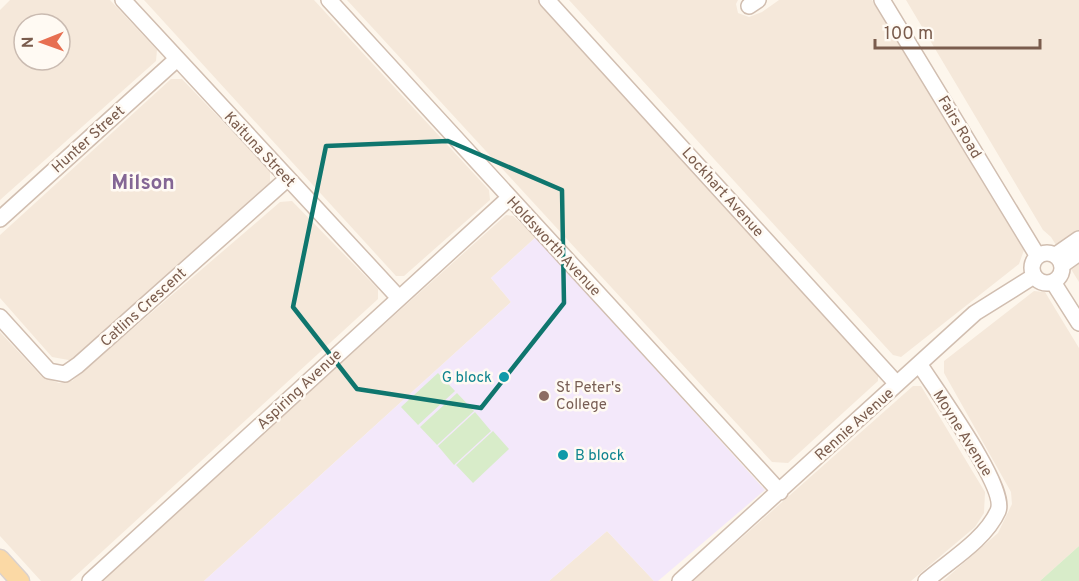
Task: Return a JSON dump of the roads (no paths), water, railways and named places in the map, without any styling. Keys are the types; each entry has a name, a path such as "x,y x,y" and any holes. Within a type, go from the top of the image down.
{"main road":[{"path":"0,559 20,581"}],"street":[{"name":"Kaituna Street","path":"123,0 399,298"},
{"name":"Holdsworth Avenue","path":"329,0 780,492"},
{"name":"Lockhart Avenue","path":"548,0 897,384"},
{"name":"Fairs Road","path":"882,0 1037,255"},
{"name":"Hunter Street","path":"0,219 177,59"},
{"name":"Catlins Crescent","path":"0,317 49,371 65,374 78,365 287,179"},
{"name":"Aspiring Avenue","path":"90,581 509,198"},
{"path":"1079,239 1059,260 1060,275 1053,282 1042,283 1034,276 1032,262 1037,255 1045,252 1059,260 1079,253"},
{"name":"Rennie Avenue","path":"680,581 975,313 1034,276"},
{"path":"1053,282 1079,323"},
{"name":"Moyne Avenue","path":"920,365 992,477 1000,503 997,513 981,534 926,581"}],"place":[{"name":"G block","path":"504,377"},
{"name":"St Peter's College","path":"544,396"},
{"name":"B block","path":"563,455"}],"district":[{"name":"Milson","path":"143,182"}]}
